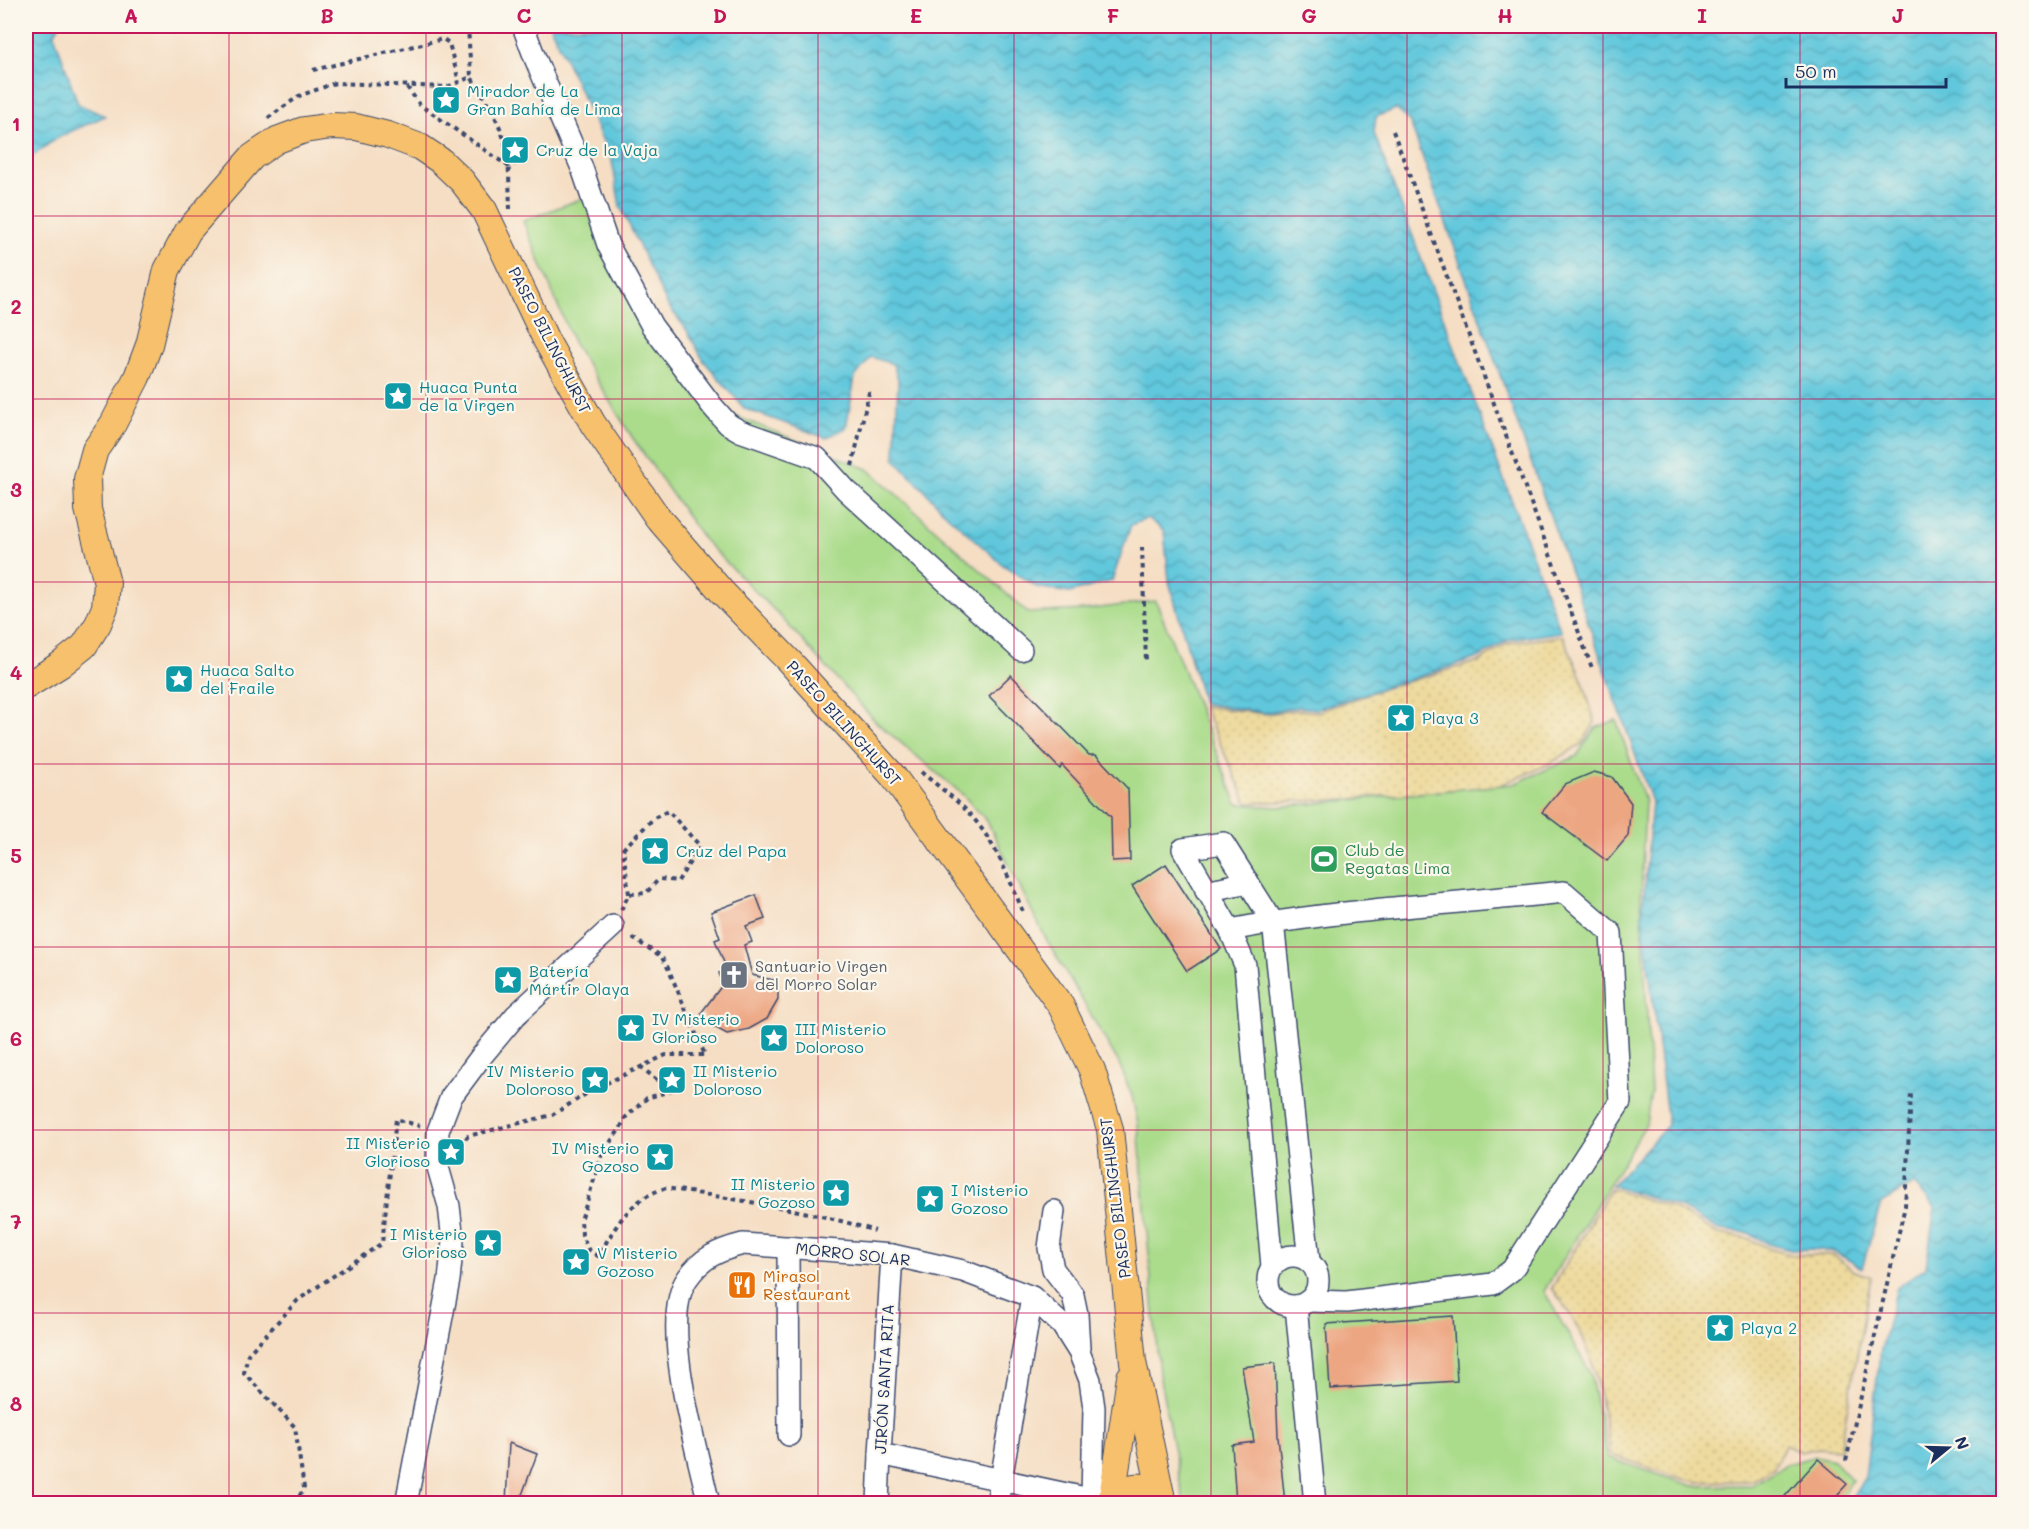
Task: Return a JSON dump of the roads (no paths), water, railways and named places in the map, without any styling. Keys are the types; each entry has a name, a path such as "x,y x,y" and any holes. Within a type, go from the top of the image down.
{"main road":[{"name":"PASEO BILINGHURST","path":"26,686 60,665 84,646 98,624 105,607 107,583 88,509 87,479 95,450 113,424 137,377 148,345 166,270 188,231 252,157 286,136 304,130 332,126 356,127 388,135 420,147 441,161 462,181 484,210 546,340 592,424 658,518 722,592 790,662 893,776 1061,1005 1092,1070 1110,1129 1133,1362"},
{"path":"1133,1362 1162,1499"},
{"path":"1101,1501 1133,1362"},
{"path":"1101,1501 1135,1486 1154,1489 1162,1499"}],"street":[{"path":"524,26 535,58 582,168 608,245 651,326 713,407 728,424 740,431 817,458 846,490 1021,650"},
{"path":"1230,930 1273,922 1564,892 1611,933 1620,1102 1512,1270 1493,1284 1347,1302 1288,1305 1273,1297 1267,1282 1272,1266 1245,965 1230,930 1183,849 1223,843 1273,922 1309,1261"},
{"path":"1206,891 1248,882"},
{"path":"406,1503 449,1280 453,1241 449,1206 437,1164 438,1131 451,1097 516,1015 613,926"},
{"path":"1054,1211 1049,1248 1053,1269 1073,1295 1077,1314 1079,1352"},
{"name":"MORRO SOLAR","path":"709,1503 681,1385 676,1338 678,1305 685,1281 703,1260 720,1250 743,1244 892,1255 963,1271 1032,1297 1062,1325 1079,1352 1090,1380 1101,1501"},
{"path":"788,1246 789,1435"},
{"name":"JIRÓN SANTA RITA","path":"879,1503 892,1255"},
{"path":"1272,1266 1285,1256 1293,1255 1309,1261 1314,1267 1318,1281 1317,1288 1302,1303 1315,1503"},
{"path":"997,1503 1032,1297"},
{"path":"880,1455 1101,1501"}],"water":[{"path":"26,26 59,26 54,34 78,104 105,116 57,138 26,161"},
{"path":"550,26 2003,26 2003,1503 1849,1503 1865,1477 1880,1354 1897,1288 1926,1267 1935,1207 1914,1184 1881,1203 1862,1268 1835,1252 1812,1249 1791,1250 1768,1244 1749,1233 1719,1230 1680,1207 1612,1185 1668,1125 1642,916 1652,802 1410,122 1396,109 1376,117 1374,133 1561,632 1508,640 1478,658 1317,709 1299,707 1264,713 1203,703 1169,581 1164,531 1148,518 1131,525 1112,581 1069,593 1037,587 1003,565 947,515 895,459 898,379 893,364 871,357 855,377 846,428 826,438 745,409 704,361 686,329 667,304 620,206 612,161"}],"place":[{"name":"Mirador de La Gran Bahía de Lima","path":"446,100"},
{"name":"Cruz de la Vaja","path":"515,150"},
{"name":"Huaca Punta de la Virgen","path":"398,396"},
{"name":"Huaca Salto del Fraile","path":"179,679"},
{"name":"Playa 3","path":"1401,718"},
{"name":"Cruz del Papa","path":"655,851"},
{"name":"Club de Regatas Lima","path":"1324,859"},
{"name":"Santuario Virgen del Morro Solar","path":"734,975"},
{"name":"Batería Mártir Olaya","path":"508,980"},
{"name":"IV Misterio Glorioso","path":"631,1028"},
{"name":"III Misterio Doloroso","path":"774,1038"},
{"name":"IV Misterio Doloroso","path":"595,1080"},
{"name":"II Misterio Doloroso","path":"672,1080"},
{"name":"II Misterio Glorioso","path":"451,1152"},
{"name":"IV Misterio Gozoso","path":"660,1157"},
{"name":"II Misterio Gozoso","path":"836,1193"},
{"name":"I Misterio Gozoso","path":"930,1199"},
{"name":"I Misterio Glorioso","path":"488,1243"},
{"name":"V Misterio Gozoso","path":"576,1262"},
{"name":"Mirasol Restaurant","path":"742,1285"},
{"name":"Playa 2","path":"1720,1328"}]}
